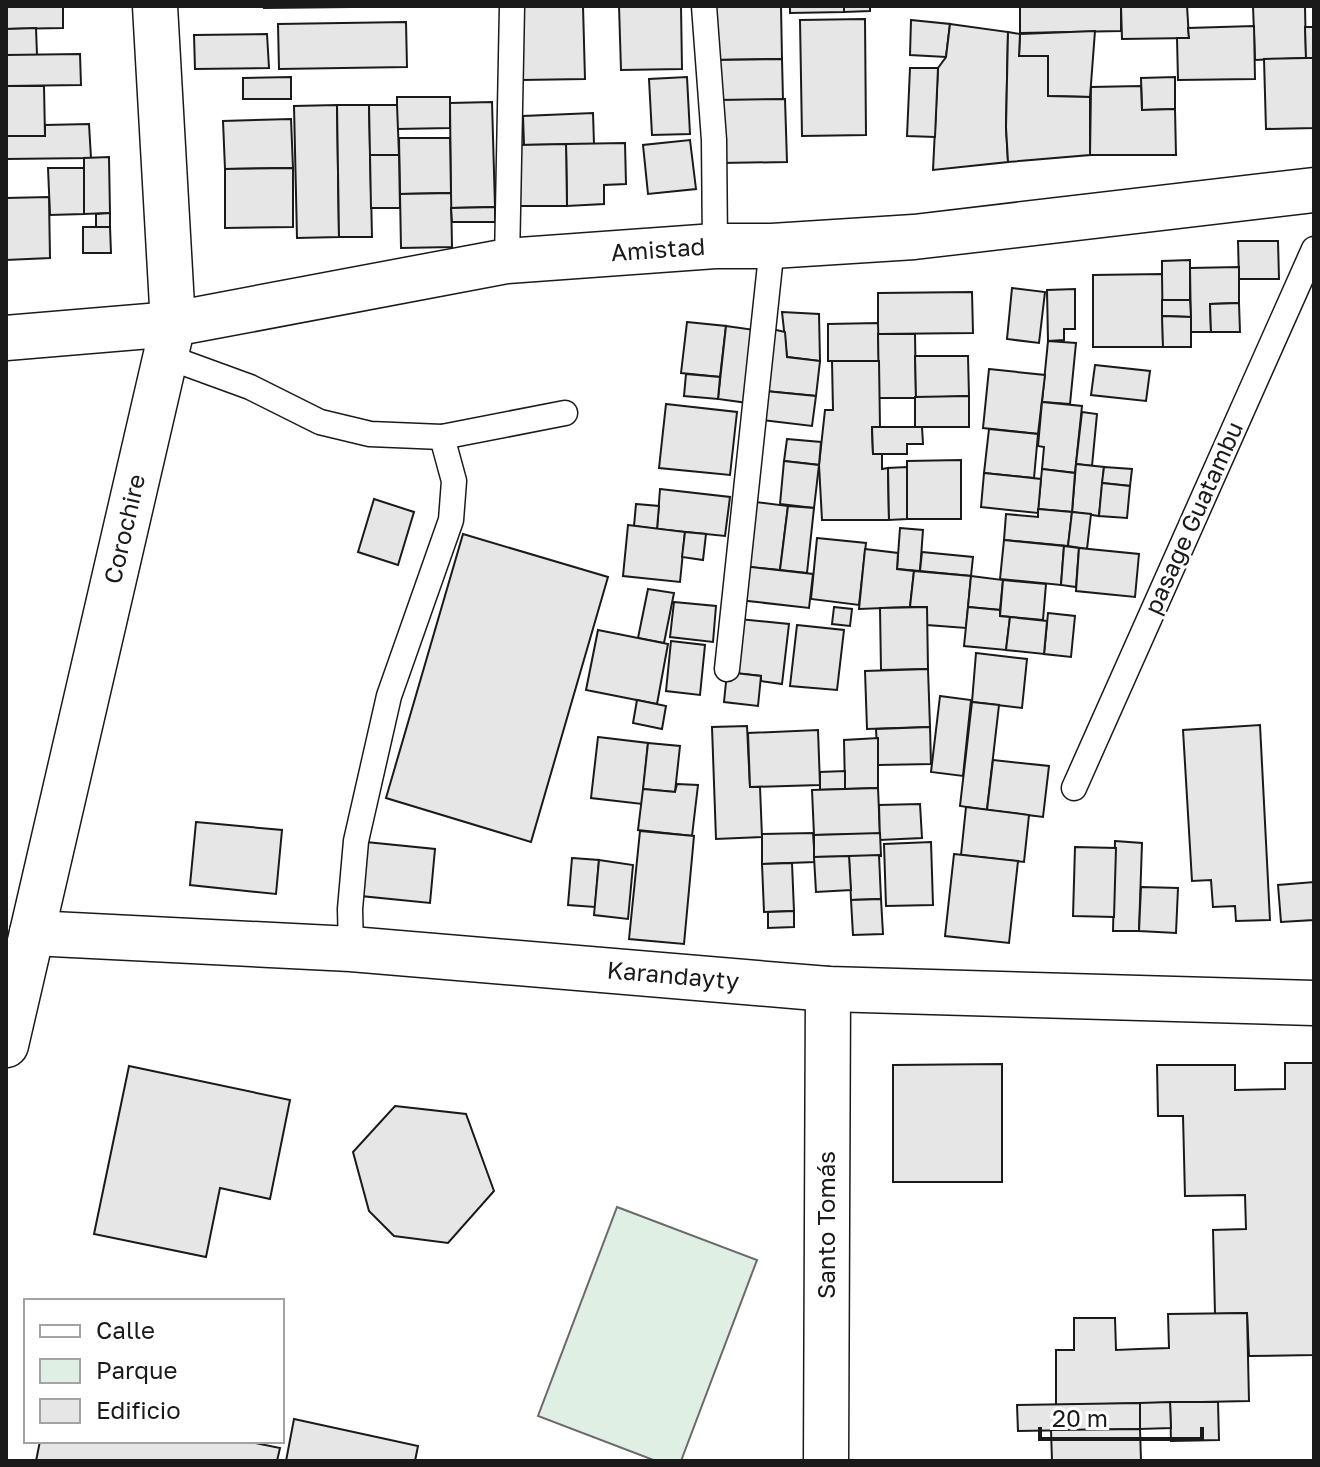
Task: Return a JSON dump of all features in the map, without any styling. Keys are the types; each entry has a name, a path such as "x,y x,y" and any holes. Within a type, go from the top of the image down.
{"street":[{"name":"Corochire","path":"6,1045 169,340 155,6"},
{"name":"Amistad","path":"6,338 169,340 507,261 715,246 772,246 914,237 1314,190"},
{"name":"Karandayty","path":"32,933 351,949 828,989 1314,1003"},
{"name":"Santo Tomás","path":"826,1461 828,989"}],"lane":[{"path":"507,261 512,6"},
{"path":"704,6 714,140 715,246"},
{"path":"727,669 772,246"},
{"name":"pasage Guatambu","path":"1074,788 1314,249"},
{"path":"169,340 250,387 320,422 370,434 442,437 565,413"},
{"path":"351,949 350,909 356,841 386,711 451,520 454,481 442,437"}],"green space":[{"path":"617,1207 757,1260 681,1461 656,1461 538,1416"}],"building":[{"path":"6,6 63,6 63,28 6,29"},
{"path":"351,6 351,7 264,8"},
{"path":"519,6 583,6 585,79 521,80"},
{"path":"619,6 681,6 682,69 621,70"},
{"path":"781,6 782,59 709,60 707,7"},
{"path":"790,6 844,6 844,12 790,13"},
{"path":"844,6 870,6 870,11 844,12"},
{"path":"1020,6 1121,6 1121,31 1020,33"},
{"path":"1121,6 1187,6 1189,38 1122,39"},
{"path":"1253,6 1305,6 1306,58 1255,60"},
{"path":"865,19 866,135 802,136 800,20"},
{"path":"911,20 950,24 946,57 910,55"},
{"path":"406,22 407,67 279,69 278,24"},
{"path":"950,24 1008,32 1008,162 933,170 938,68 946,57"},
{"path":"1254,26 1255,79 1178,80 1177,38 1189,38 1188,28"},
{"path":"1305,27 1314,27 1314,58 1306,58"},
{"path":"36,28 37,55 6,55 6,29"},
{"path":"1095,31 1090,97 1048,96 1048,56 1019,56 1020,34"},
{"path":"1008,32 1020,34 1019,56 1048,56 1048,96 1090,97 1090,155 1008,162"},
{"path":"267,34 269,68 195,69 194,35"},
{"path":"80,54 81,85 6,86 6,55"},
{"path":"1314,58 1314,128 1266,129 1264,59"},
{"path":"782,59 783,100 719,100 718,60"},
{"path":"910,68 938,68 935,137 907,136"},
{"path":"291,77 291,99 243,99 243,78"},
{"path":"687,77 690,134 652,135 649,79"},
{"path":"1175,77 1175,109 1142,110 1141,78"},
{"path":"6,86 44,86 45,136 6,136"},
{"path":"1141,86 1142,110 1175,109 1176,155 1090,155 1091,87"},
{"path":"397,97 450,97 450,128 397,129"},
{"path":"785,99 787,162 721,163 719,100"},
{"path":"492,102 495,207 451,208 450,103"},
{"path":"337,105 339,237 297,238 294,106"},
{"path":"337,105 369,105 372,237 339,237"},
{"path":"369,105 397,105 399,155 370,155"},
{"path":"593,113 594,144 524,145 523,116"},
{"path":"291,119 293,168 225,169 223,121"},
{"path":"89,124 91,158 6,159 6,136 45,136 45,125"},
{"path":"399,138 450,138 451,193 400,194"},
{"path":"690,140 696,189 648,194 643,145"},
{"path":"625,143 626,184 604,185 604,204 567,206 566,144"},
{"path":"566,144 567,206 520,206 519,145"},
{"path":"370,155 399,155 400,208 371,208"},
{"path":"109,157 110,213 84,214 84,158"},
{"path":"48,168 84,168 84,214 50,215"},
{"path":"293,168 293,227 225,228 225,169"},
{"path":"451,193 452,247 401,248 400,194"},
{"path":"49,197 50,258 6,260 6,198"},
{"path":"495,207 495,222 452,222 451,208"},
{"path":"110,213 110,227 96,227 96,214"},
{"path":"83,227 110,227 111,253 83,253"},
{"path":"1238,241 1278,241 1279,279 1239,279"},
{"path":"1190,260 1190,300 1162,300 1162,261"},
{"path":"1239,267 1239,303 1210,304 1211,332 1191,332 1190,268"},
{"path":"1162,274 1163,347 1093,347 1093,275"},
{"path":"1012,288 1045,292 1039,343 1007,339"},
{"path":"1075,289 1075,329 1064,329 1064,340 1048,341 1047,290"},
{"path":"972,292 973,333 878,334 878,293"},
{"path":"1162,300 1190,300 1191,317 1162,316"},
{"path":"1239,303 1240,332 1211,332 1210,304"},
{"path":"782,312 819,314 820,361 787,357"},
{"path":"1162,316 1191,317 1191,347 1163,347"},
{"path":"687,322 726,326 720,377 681,373"},
{"path":"878,323 879,361 828,361 828,324"},
{"path":"726,326 755,330 748,403 718,399"},
{"path":"772,329 785,332 787,357 820,361 816,396 765,391"},
{"path":"878,334 915,334 916,398 879,398"},
{"path":"1048,341 1076,343 1070,404 1042,402"},
{"path":"915,356 968,356 969,396 916,398"},
{"path":"832,361 879,361 880,427 872,427 873,454 882,454 882,469 888,468 889,520 822,520 819,465 825,410 833,410"},
{"path":"1095,365 1150,371 1146,401 1091,395"},
{"path":"989,369 1045,375 1038,434 983,428"},
{"path":"686,374 720,377 718,399 684,396"},
{"path":"765,391 816,396 812,426 762,420"},
{"path":"969,396 969,427 915,427 915,397"},
{"path":"1042,402 1082,406 1075,473 1042,469 1044,447 1038,446"},
{"path":"666,404 737,412 730,475 659,468"},
{"path":"1082,412 1097,414 1092,466 1076,464"},
{"path":"872,427 922,427 923,444 907,444 907,454 873,454"},
{"path":"989,429 1038,434 1034,478 984,473"},
{"path":"787,439 821,442 819,465 784,461"},
{"path":"961,460 961,519 907,519 907,461"},
{"path":"784,461 819,465 814,508 780,504"},
{"path":"1076,464 1104,467 1099,516 1072,512"},
{"path":"907,467 907,519 889,520 888,468"},
{"path":"1104,467 1132,469 1130,486 1102,483"},
{"path":"1042,469 1075,473 1072,512 1038,509"},
{"path":"984,473 1041,479 1038,513 981,507"},
{"path":"1102,483 1130,486 1127,518 1099,516"},
{"path":"660,489 730,497 725,536 657,529"},
{"path":"374,499 414,512 398,565 358,552"},
{"path":"755,502 788,506 780,570 748,567"},
{"path":"636,504 659,506 657,529 634,526"},
{"path":"788,506 814,508 807,573 780,570"},
{"path":"1038,509 1072,512 1068,546 1004,540 1006,514 1038,517"},
{"path":"1072,512 1091,514 1087,549 1068,546"},
{"path":"628,525 685,532 680,582 623,576"},
{"path":"900,528 923,530 920,571 897,569"},
{"path":"685,532 706,534 703,560 682,557"},
{"path":"463,534 608,577 531,842 386,798"},
{"path":"817,538 866,543 859,605 811,599"},
{"path":"1004,540 1064,546 1061,585 1000,579"},
{"path":"1064,546 1079,548 1076,587 1061,585"},
{"path":"1079,548 1139,554 1135,597 1076,591"},
{"path":"865,549 898,553 897,569 914,571 910,607 859,609"},
{"path":"922,552 973,557 971,576 920,571"},
{"path":"743,566 813,574 809,608 739,600"},
{"path":"914,571 971,576 966,628 927,625 927,607 910,607"},
{"path":"971,576 1003,580 1000,610 968,607"},
{"path":"1003,580 1046,584 1043,620 1000,616"},
{"path":"648,589 674,593 664,643 638,638"},
{"path":"674,602 716,606 713,642 670,637"},
{"path":"834,607 852,609 850,626 832,624"},
{"path":"927,607 928,669 881,670 880,608"},
{"path":"968,607 1000,610 1000,616 1010,617 1006,650 964,646"},
{"path":"1048,613 1075,616 1071,657 1044,654"},
{"path":"1010,617 1047,621 1044,654 1006,650"},
{"path":"739,619 789,624 782,684 761,681 761,676 733,673"},
{"path":"797,625 844,630 837,690 790,686"},
{"path":"598,630 668,644 657,704 586,690"},
{"path":"671,641 705,645 700,695 666,691"},
{"path":"976,653 1027,659 1022,708 972,702"},
{"path":"928,669 930,727 867,729 865,671"},
{"path":"727,672 761,676 758,706 724,702"},
{"path":"940,696 971,700 963,776 931,772"},
{"path":"637,700 666,706 662,729 633,723"},
{"path":"972,702 999,705 987,810 960,806"},
{"path":"1260,725 1270,920 1236,921 1235,906 1213,907 1211,880 1192,881 1183,730"},
{"path":"747,726 750,787 760,787 762,837 716,839 712,727"},
{"path":"930,727 931,764 878,765 876,729"},
{"path":"818,730 820,785 750,787 748,733"},
{"path":"598,737 648,743 642,804 591,798"},
{"path":"878,738 878,788 845,789 844,740"},
{"path":"648,743 680,746 675,792 643,789"},
{"path":"993,760 1049,766 1043,817 987,810"},
{"path":"845,771 845,789 820,790 820,772"},
{"path":"677,784 698,785 692,836 638,830 643,789 675,792"},
{"path":"878,788 880,834 814,835 812,790"},
{"path":"920,804 922,838 880,840 879,805"},
{"path":"966,807 1029,815 1024,862 961,855"},
{"path":"196,822 282,830 276,894 190,885"},
{"path":"640,831 694,836 684,944 629,939"},
{"path":"813,833 815,862 762,864 762,834"},
{"path":"880,833 881,856 814,857 814,835"},
{"path":"1115,841 1142,843 1139,931 1113,931"},
{"path":"366,842 435,849 430,903 361,896"},
{"path":"931,842 933,905 886,906 884,844"},
{"path":"1075,847 1116,848 1114,917 1073,916"},
{"path":"954,854 1018,861 1009,943 945,936"},
{"path":"879,855 881,899 851,900 849,856"},
{"path":"849,856 851,890 816,892 814,857"},
{"path":"572,858 599,860 595,907 568,905"},
{"path":"599,860 633,865 628,919 594,915"},
{"path":"792,863 794,911 764,912 762,864"},
{"path":"1314,882 1314,920 1281,922 1278,885"},
{"path":"1141,887 1178,888 1176,933 1139,931"},
{"path":"881,899 883,934 853,935 851,900"},
{"path":"794,911 794,927 768,928 768,912"},
{"path":"1285,1063 1314,1063 1314,1355 1249,1356 1247,1313 1215,1314 1213,1230 1246,1229 1245,1195 1185,1196 1183,1116 1158,1116 1157,1065 1235,1065 1235,1090 1285,1089"},
{"path":"1002,1064 1002,1182 893,1182 893,1065"},
{"path":"129,1066 290,1100 270,1199 220,1188 206,1257 94,1234"},
{"path":"395,1106 466,1114 494,1191 448,1243 394,1236 369,1211 353,1152"},
{"path":"1247,1313 1249,1401 1056,1405 1056,1350 1074,1350 1074,1318 1115,1318 1116,1350 1169,1348 1168,1314"},
{"path":"1170,1402 1218,1402 1219,1440 1171,1441"},
{"path":"1170,1402 1171,1428 1140,1429 1140,1403"},
{"path":"1140,1403 1140,1429 1018,1431 1017,1405"},
{"path":"294,1419 418,1446 415,1461 286,1461"},
{"path":"1140,1429 1141,1461 1052,1461 1051,1430"},
{"path":"40,1443 256,1443 280,1448 277,1461 36,1461"}]}
